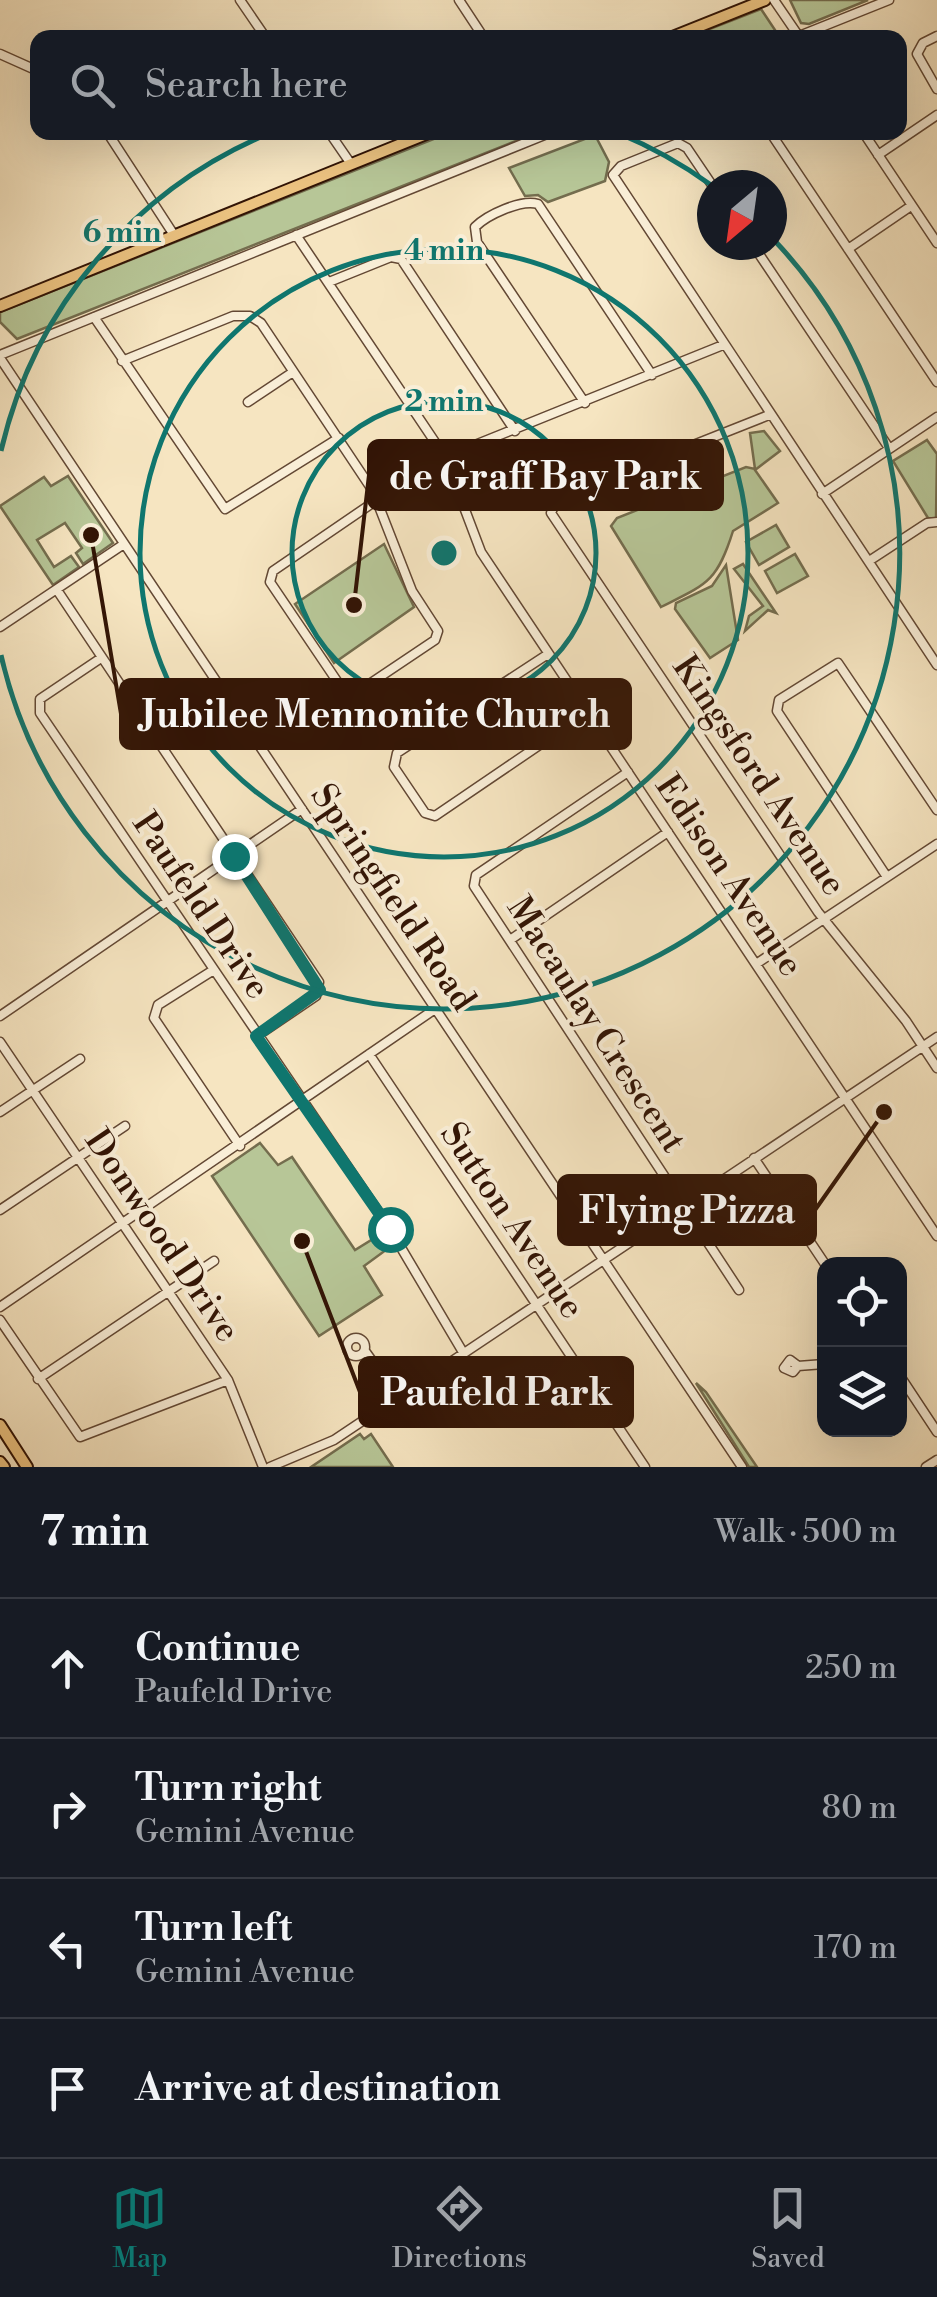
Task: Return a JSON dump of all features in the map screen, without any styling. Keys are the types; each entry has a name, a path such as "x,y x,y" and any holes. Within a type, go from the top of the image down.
{"main road":[{"path":"690,30 765,0"},
{"path":"0,306 410,140"},
{"path":"0,1425 27,1467"}],"street":[{"path":"240,0 261,30"},
{"path":"459,0 479,30"},
{"path":"774,0 793,30"},
{"path":"815,30 889,0"},
{"path":"937,36 923,43 917,54 937,89"},
{"path":"0,54 30,67"},
{"path":"907,136 937,116"},
{"path":"112,140 174,235"},
{"path":"334,140 351,164"},
{"path":"0,356 532,140"},
{"path":"775,140 937,382"},
{"path":"868,140 937,243"},
{"path":"878,155 901,140"},
{"path":"702,170 687,148 678,144 621,166 613,175 616,185 937,664"},
{"path":"585,403 477,242 475,228 482,220 529,201 538,204 652,374"},
{"path":"848,249 912,206"},
{"name":"Edison Avenue","path":"296,235 445,457 481,552 937,1236"},
{"path":"329,282 391,257 401,259 515,431"},
{"path":"763,260 888,448"},
{"path":"122,361 242,314 261,323 377,501 412,591 438,631 436,640 348,694 270,577 377,501 445,457 723,345"},
{"path":"94,317 225,509 339,438"},
{"name":"Springfield Road","path":"0,356 742,1467"},
{"path":"248,402 294,372"},
{"name":"Kingsford Avenue","path":"769,414 551,506 552,515 823,918 937,1068"},
{"path":"822,494 937,417"},
{"path":"869,562 927,522 937,522"},
{"path":"0,628 124,544"},
{"path":"57,590 320,990 256,1036"},
{"path":"548,654 397,753 394,767 424,812 435,816 588,712"},
{"name":"Paufeld Drive","path":"101,658 43,697 38,709 410,1260 464,1354"},
{"path":"888,877 777,711 779,700 838,662 937,810"},
{"name":"Macaulay Crescent","path":"628,772 476,876 474,886 739,1290"},
{"path":"0,1016 302,809"},
{"path":"510,940 668,832"},
{"path":"756,964 937,844"},
{"path":"212,972 158,1005 154,1018 240,1146"},
{"path":"0,1306 436,1009"},
{"path":"266,1467 334,1440 937,1037"},
{"name":"Donwood Drive","path":"0,1042 228,1380 266,1467"},
{"name":"Sutton Avenue","path":"369,1054 645,1467"},
{"path":"0,1112 80,1059"},
{"path":"0,1210 125,1126"},
{"path":"754,1158 820,1257"},
{"path":"38,1379 214,1261"},
{"path":"0,1320 80,1437 228,1380"},
{"path":"364,1351 398,1397"},
{"path":"798,1366 817,1365"},
{"path":"907,1387 937,1432"},
{"path":"926,1467 937,1460"}],"green space":[{"path":"790,0 868,0 809,24 801,23"},
{"path":"761,9 775,30 707,30"},
{"path":"431,140 518,140 17,339 0,322 0,312"},
{"path":"582,140 598,140 609,162 605,181 548,202 538,195 525,196 509,168"},
{"path":"764,431 780,451 755,470 778,503 733,531 708,580 661,607 611,526 617,518 746,467 755,469 750,433"},
{"path":"927,440 937,454 936,519 928,518 893,461"},
{"path":"68,476 113,543 83,564 76,553 82,548 65,523 37,540 54,567 71,556 79,567 53,585 0,506 44,477 51,486"},
{"path":"776,525 789,547 759,565 746,542"},
{"path":"384,544 414,607 334,663 295,604"},
{"path":"795,554 808,576 777,593 765,571"},
{"path":"743,564 776,613 768,610 745,631 749,616 763,606 734,569"},
{"path":"726,565 738,640 710,658 675,609 676,603 712,586"},
{"path":"260,1143 278,1165 292,1157 355,1250 381,1234 390,1247 364,1266 382,1295 319,1336 212,1176"},
{"path":"696,1383 706,1392 757,1467 749,1467"},
{"path":"360,1434 364,1439 371,1434 393,1467 311,1467"}],"place":[{"name":"Jubilee Mennonite Church","path":"91,535"},
{"name":"de Graff Bay Park","path":"354,605"},
{"name":"Flying Pizza","path":"884,1112"},
{"name":"Paufeld Park","path":"302,1241"}],"route":[{"path":"234,856 319,982 320,990 256,1036 390,1229"}]}
